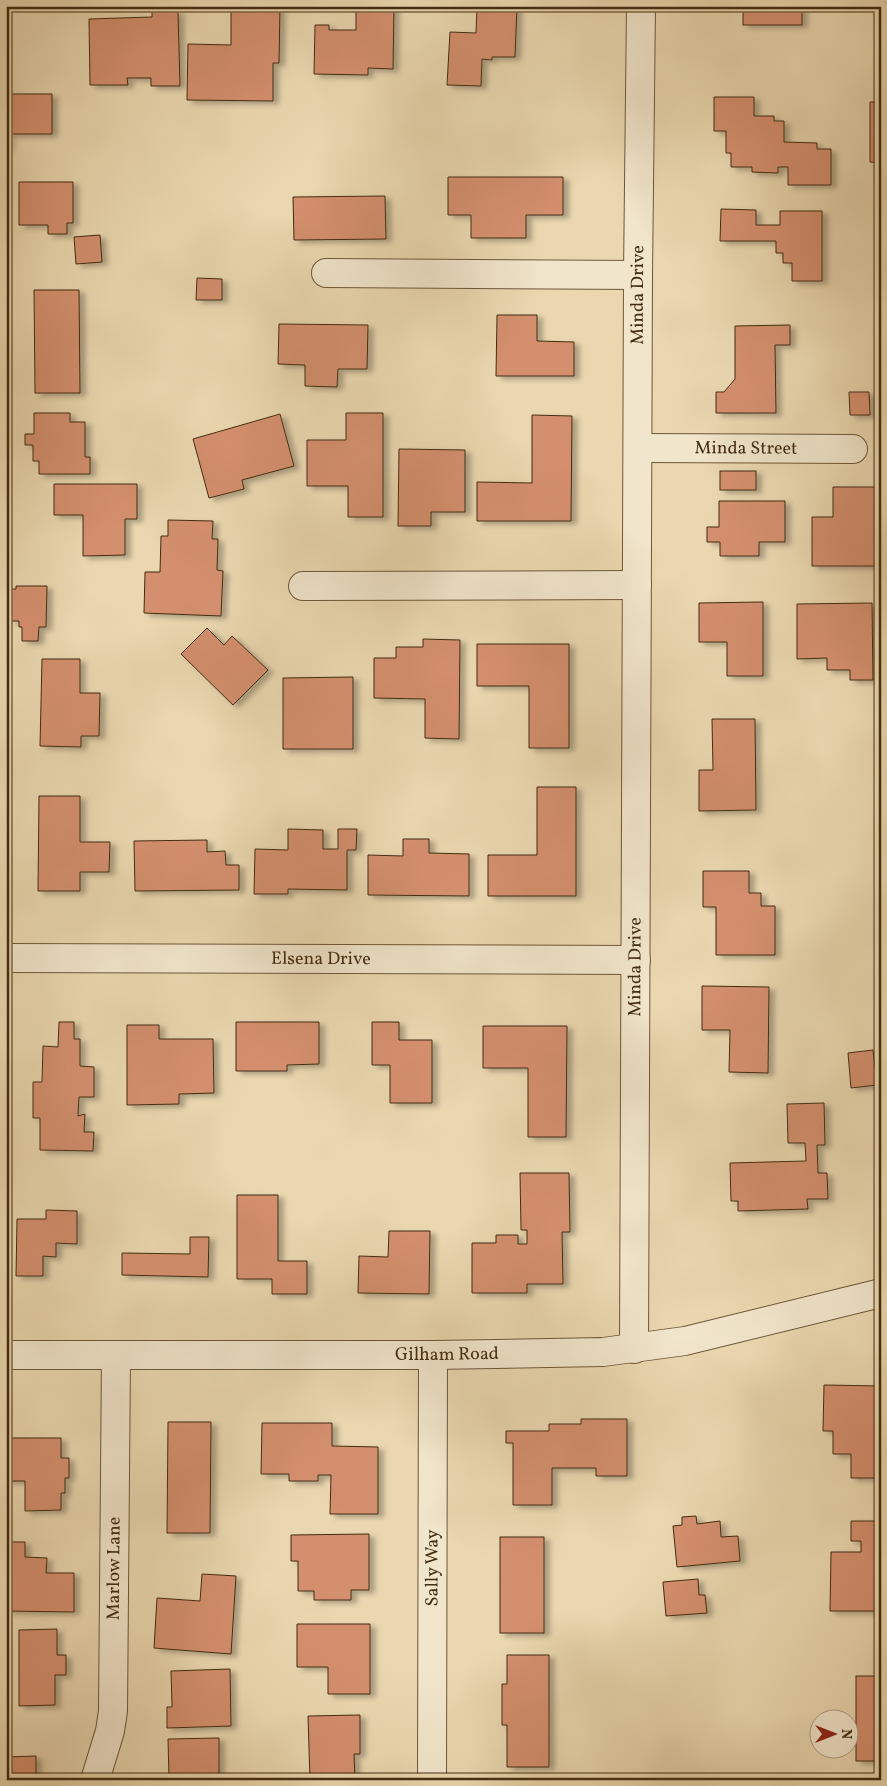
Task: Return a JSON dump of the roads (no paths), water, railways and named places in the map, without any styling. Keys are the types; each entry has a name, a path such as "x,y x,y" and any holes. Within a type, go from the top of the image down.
{"street":[{"name":"Minda Drive","path":"634,1349 638,275 641,6"},
{"path":"326,273 638,275"},
{"name":"Minda Street","path":"638,448 853,449"},
{"path":"303,586 637,585"},
{"name":"Elsena Drive","path":"6,958 636,960"},
{"name":"Gilham Road","path":"6,1355 433,1355 603,1352 686,1341 881,1294"},
{"name":"Marlow Lane","path":"95,1780 110,1730 113,1711 116,1355"},
{"name":"Sally Way","path":"432,1780 433,1355"}]}
